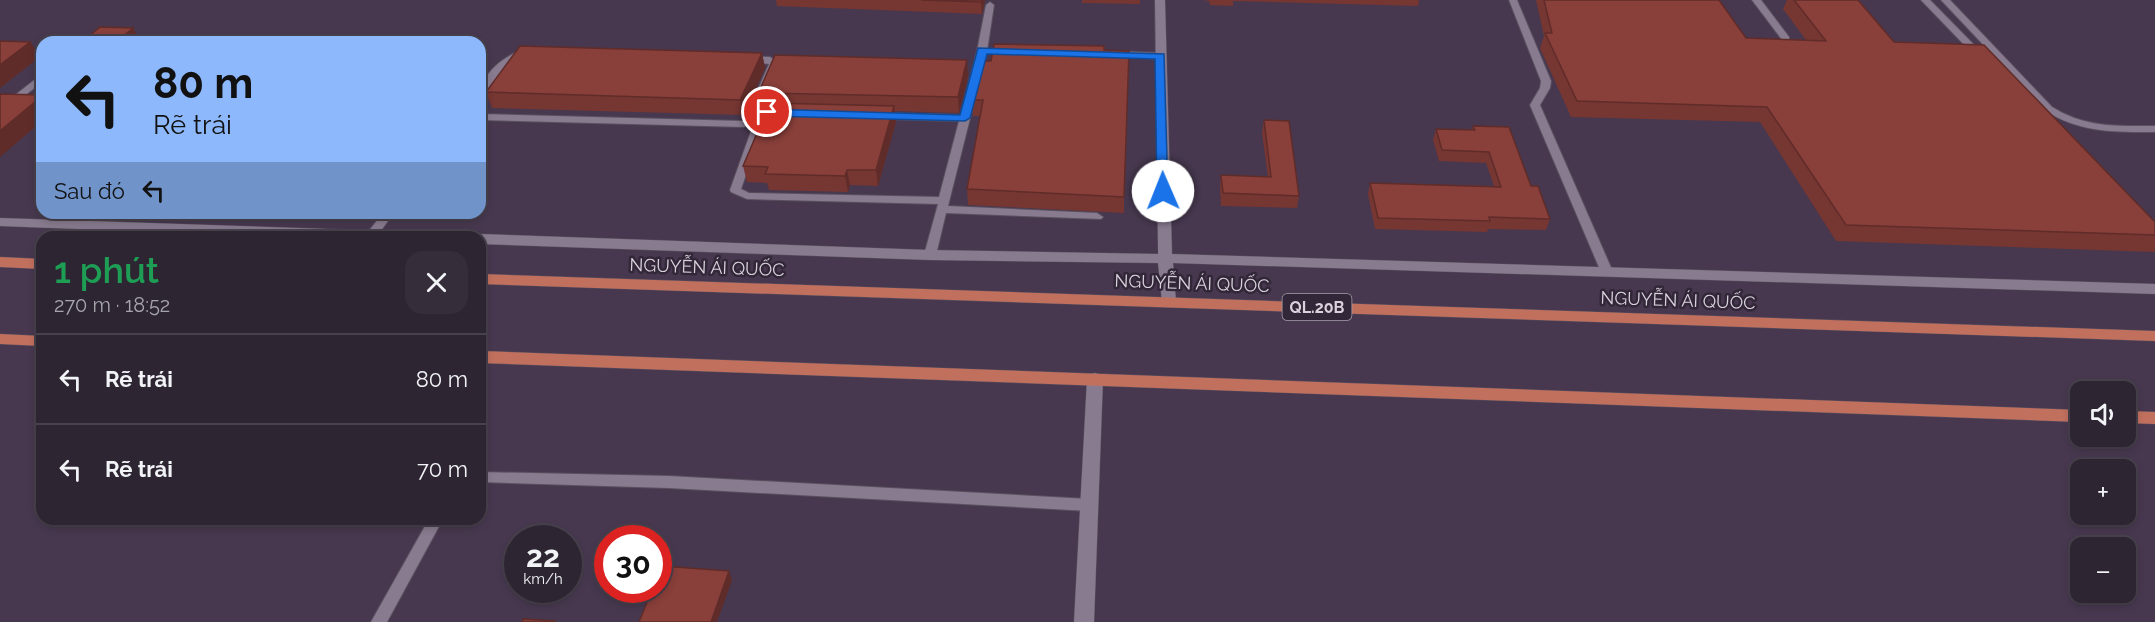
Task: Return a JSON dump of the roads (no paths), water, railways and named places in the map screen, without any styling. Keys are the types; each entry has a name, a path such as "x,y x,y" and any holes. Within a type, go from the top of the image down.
{"main road":[{"path":"0,262 36,264"},
{"name":"NGUYỄN ÁI QUỐC","path":"486,279 2155,336"},
{"path":"0,339 36,341"},
{"path":"486,357 2070,416"},
{"path":"2136,417 2155,418"}],"street":[{"path":"1160,0 1165,259 1169,302"},
{"path":"0,222 258,231"},
{"path":"486,239 930,255 1165,259 2155,289"},
{"path":"1084,622 1095,379"}],"lane":[{"path":"1513,0 1546,81 1546,88 1537,98 1535,105 1607,272"},
{"path":"1756,0 1786,39"},
{"path":"1925,0 1988,64"},
{"path":"1945,0 2049,109 2066,121 2090,127 2155,129"},
{"path":"930,255 982,51 990,5"},
{"path":"982,51 994,51"},
{"path":"486,86 506,60 516,53 539,52"},
{"path":"1101,54 1160,56"},
{"path":"486,117 744,124 749,120 774,63 770,60 736,58"},
{"path":"0,112 36,82"},
{"path":"790,113 767,112 760,120 735,190 739,193 747,196 943,205 1097,217"},
{"path":"872,116 965,118"},
{"path":"375,231 384,219"},
{"path":"486,477 669,482 1089,505"},
{"path":"379,622 433,525"}]}
